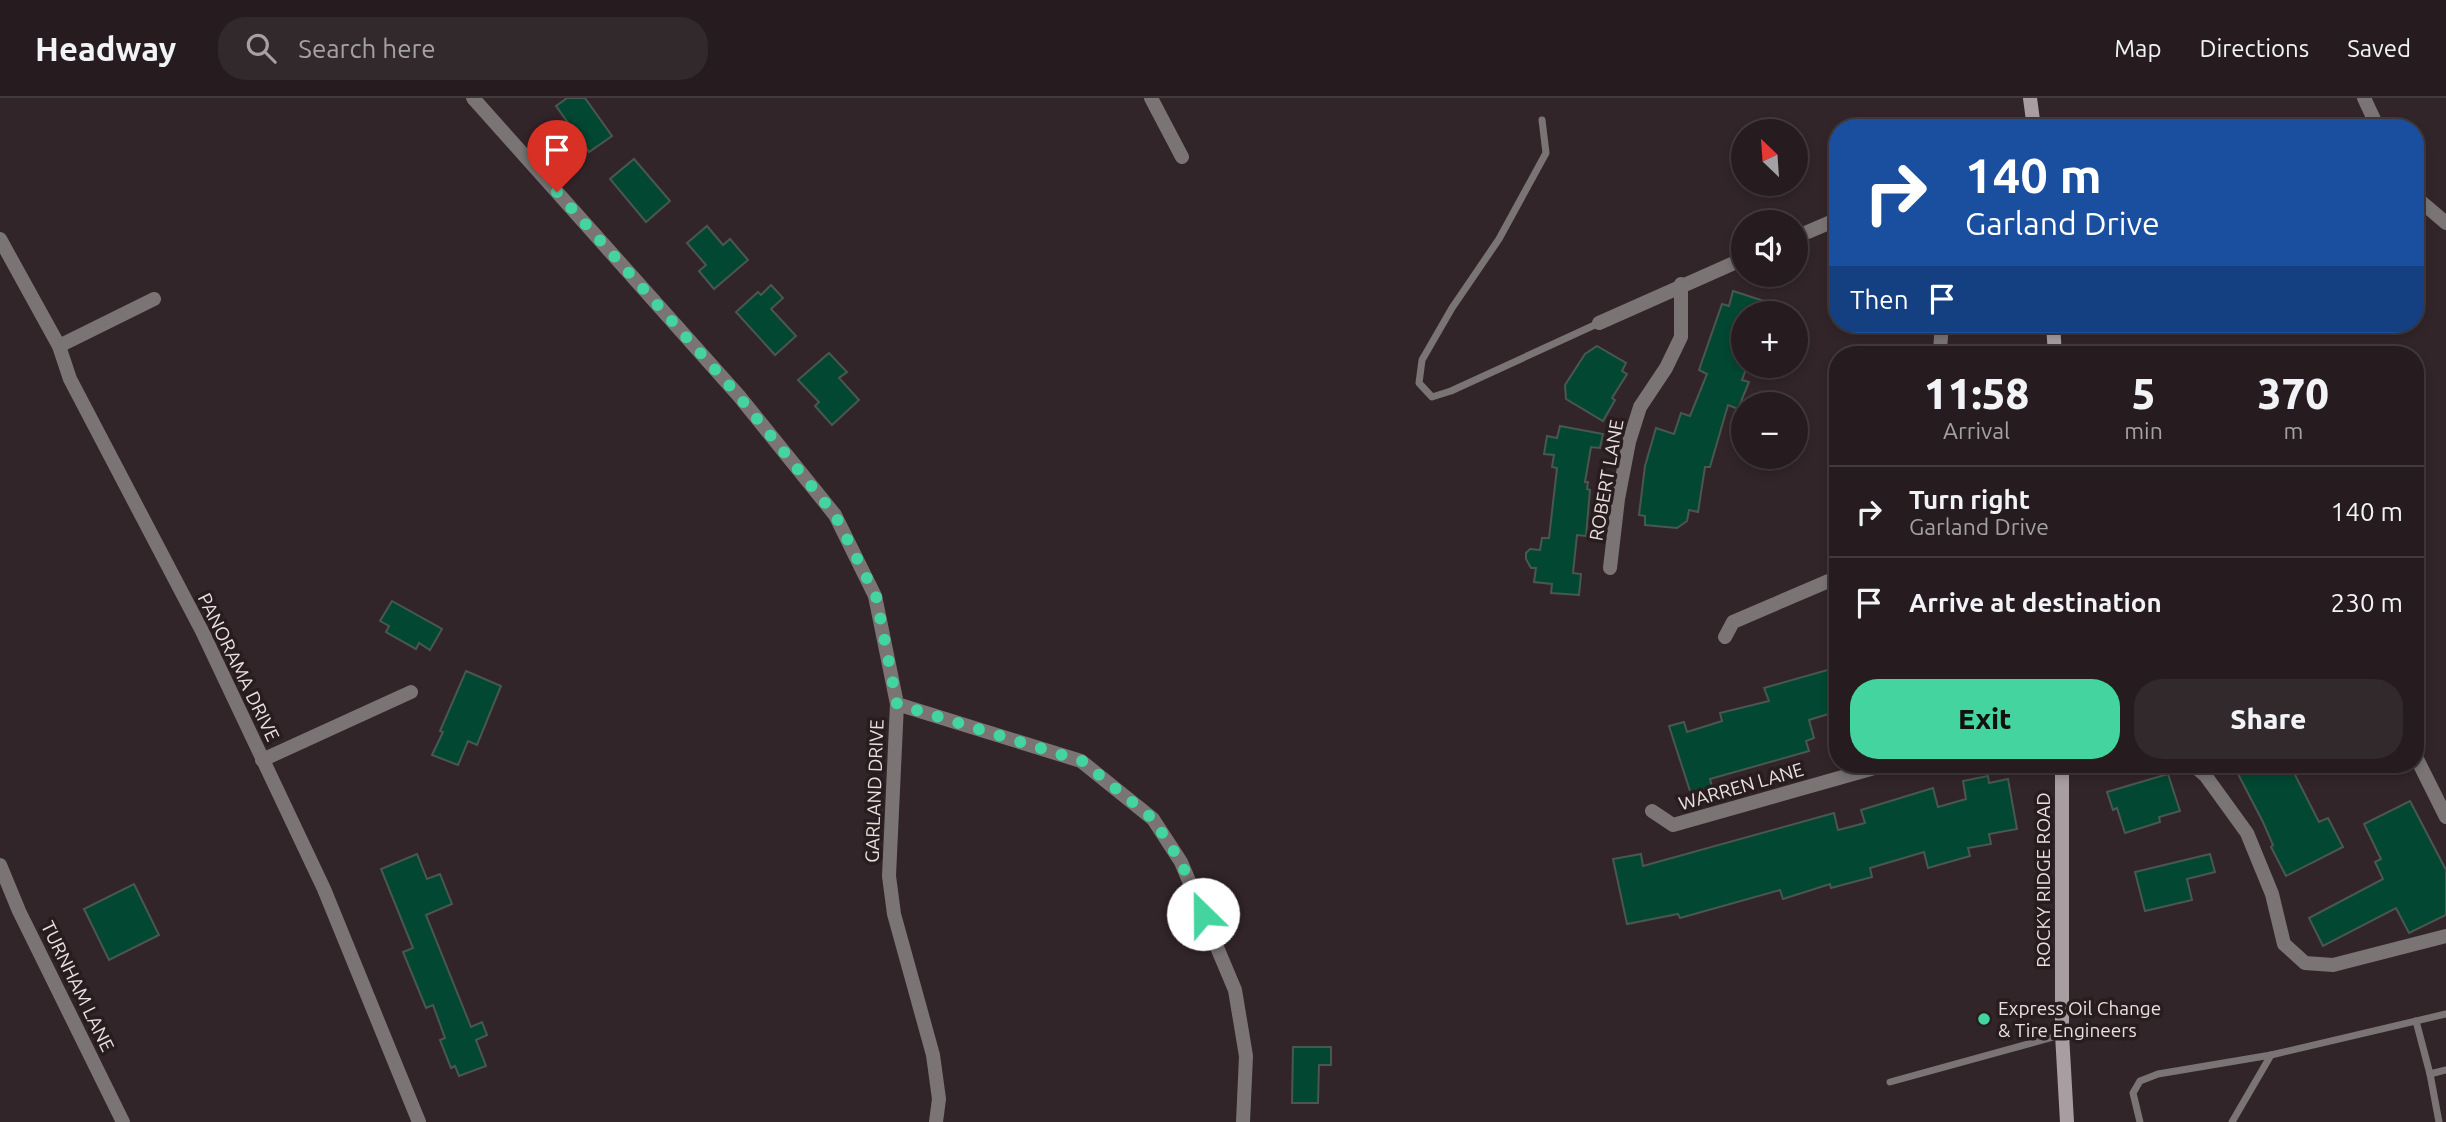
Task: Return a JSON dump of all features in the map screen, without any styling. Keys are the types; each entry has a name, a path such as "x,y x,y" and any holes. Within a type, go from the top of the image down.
{"main road":[{"path":"2030,98 2033,119"},
{"name":"ROCKY RIDGE ROAD","path":"2062,773 2062,1034 2067,1122"}],"street":[{"name":"GARLAND DRIVE","path":"473,98 736,393 835,515 876,596 897,704 889,876 894,914 933,1055 939,1099 936,1122"},
{"path":"1151,98 1182,157"},
{"path":"2364,98 2374,119"},
{"path":"2424,205 2446,223"},
{"path":"1808,232 1829,223"},
{"name":"PANORAMA DRIVE","path":"0,240 59,346 70,379 202,631 324,889 419,1122"},
{"path":"0,270 15,264"},
{"path":"1599,323 1731,264"},
{"name":"ROBERT LANE","path":"1610,568 1618,499 1629,442 1640,407 1666,368 1681,337 1681,284"},
{"path":"59,346 153,299"},
{"path":"1725,637 1733,622 1829,581"},
{"path":"262,760 411,692"},
{"path":"897,704 1082,761 1153,819 1181,862 1236,990 1246,1056 1243,1122"},
{"name":"WARREN LANE","path":"1652,811 1673,825 1857,773"},
{"path":"2203,773 2247,833 2273,894 2284,944 2305,963 2333,965 2446,936"},
{"path":"2424,773 2446,817"},
{"name":"TURNHAM LANE","path":"0,865 19,911 123,1122"}],"lane":[{"path":"1542,120 1546,153 1499,239 1452,308 1422,360 1419,383 1432,397 1451,391 1599,323"},
{"path":"2140,1122 2133,1093 2140,1082 2158,1074 2271,1055 2446,1014"},
{"path":"2416,1021 2439,1122"},
{"path":"1891,1082 2062,1034"},
{"path":"2232,1122 2271,1055"},
{"path":"2430,1074 2446,1070"}],"building":[{"path":"567,98 585,98 612,136 589,152 556,106"},
{"path":"634,159 670,201 646,222 610,179"},
{"path":"707,226 723,245 730,239 748,260 714,289 699,271 706,265 687,243"},
{"path":"771,285 783,298 771,309 796,336 775,355 736,312 758,292 761,295"},
{"path":"1733,291 1764,301 1731,301 1731,378 1743,378 1749,382 1745,392 1731,392 1731,406 1728,405 1710,467 1705,467 1698,512 1689,510 1687,521 1677,528 1645,525 1645,516 1639,515 1645,466 1656,428 1674,434 1681,413 1690,416 1707,374 1699,370 1722,304 1729,306"},
{"path":"1597,346 1626,363 1622,371 1627,374 1612,398 1615,400 1603,421 1566,399 1565,385 1585,354"},
{"path":"829,353 847,372 839,378 859,400 832,425 815,406 819,402 798,380"},
{"path":"1560,426 1603,434 1600,448 1591,447 1585,482 1588,482 1587,489 1590,490 1586,536 1577,535 1573,573 1581,574 1579,595 1551,593 1552,584 1534,582 1536,568 1531,568 1526,559 1526,553 1530,549 1540,550 1542,538 1549,538 1557,468 1552,467 1554,455 1544,454 1547,436 1557,438"},
{"path":"392,601 442,629 430,650 419,643 416,649 386,632 389,626 380,621"},
{"path":"1829,670 1829,714 1809,720 1814,738 1806,741 1809,751 1710,779 1712,787 1691,794 1669,726 1684,722 1687,732 1722,721 1720,713 1769,701 1764,688"},
{"path":"466,671 501,686 477,745 468,741 458,765 432,755"},
{"path":"2294,773 2319,822 2328,818 2343,847 2286,876 2271,847 2273,845 2263,822 2238,774"},
{"path":"2168,774 2180,811 2159,817 2160,822 2125,833 2117,808 2113,810 2107,792"},
{"path":"1988,776 1989,783 2008,779 2017,829 1989,834 1991,844 1968,848 1970,856 1928,868 1924,852 1870,868 1872,877 1831,888 1830,884 1783,899 1780,890 1680,918 1678,914 1627,924 1613,859 1641,854 1643,866 1834,813 1838,830 1865,823 1861,810 1933,788 1938,807 1966,799 1963,781"},
{"path":"2410,801 2446,870 2446,915 2409,933 2396,908 2323,946 2309,918 2383,879 2375,862 2381,859 2364,824"},
{"path":"417,854 427,879 440,874 452,904 426,915 471,1027 482,1022 487,1035 476,1040 486,1066 459,1076 455,1066 451,1068 440,1040 445,1038 433,1005 426,1008 403,952 413,948 381,869"},
{"path":"2210,854 2215,872 2187,879 2192,900 2145,911 2135,872"},
{"path":"134,884 159,935 109,960 84,909"},
{"path":"1293,1047 1331,1047 1331,1065 1319,1065 1318,1103 1292,1103"}],"place":[{"name":"Express Oil Change & Tire Engineers","path":"1984,1019"}],"route":[{"path":"557,192 736,393 835,515 876,596 897,704 1082,761 1153,819 1181,862 1203,914"}]}
